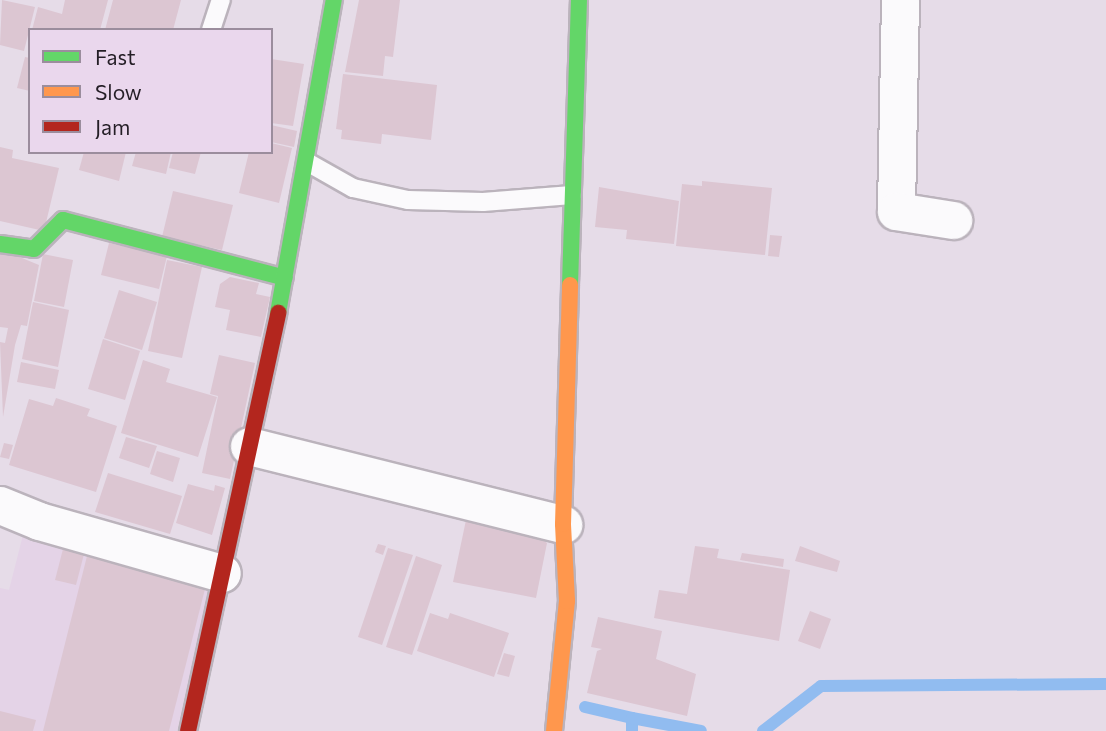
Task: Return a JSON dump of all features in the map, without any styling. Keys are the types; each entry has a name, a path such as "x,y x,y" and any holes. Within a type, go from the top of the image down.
{"street":[{"path":"188,731 285,278 334,0"},
{"path":"554,731 567,601 564,524 579,0"},
{"path":"900,0 896,211 953,220"},
{"path":"0,244 34,249 63,220 285,278"},
{"path":"249,446 564,524"},
{"path":"0,505 40,521 222,573"}],"lane":[{"path":"212,28 221,0"},
{"path":"307,162 353,188 408,200 483,202 572,195"}],"shaded area":[{"path":"25,527 211,578 177,731 0,731 0,588 9,590"}],"building":[{"path":"2,0 35,7 24,51 0,45"},
{"path":"65,0 108,0 101,28 33,28 38,7 62,14"},
{"path":"113,0 181,0 174,28 106,28"},
{"path":"359,0 400,0 393,57 385,56 383,76 345,72"},
{"path":"25,57 28,58 28,91 17,88"},
{"path":"273,59 304,64 293,126 273,123"},
{"path":"343,74 437,85 431,140 382,134 381,144 341,139 342,130 336,129"},
{"path":"273,125 297,131 294,147 273,142"},
{"path":"273,143 292,148 279,203 239,193 249,154 273,154"},
{"path":"0,147 13,150 12,158 59,168 44,231 0,221"},
{"path":"83,154 126,154 119,181 79,170"},
{"path":"135,154 171,154 166,174 132,166"},
{"path":"172,154 200,154 195,174 169,168"},
{"path":"702,181 772,188 765,255 676,246 682,184 702,186"},
{"path":"599,187 679,201 674,244 626,239 627,230 595,227"},
{"path":"173,191 233,205 222,250 162,237"},
{"path":"770,235 782,236 779,257 768,256"},
{"path":"109,243 167,256 159,289 101,275"},
{"path":"0,249 39,265 27,326 21,325 15,345 3,417 0,342 5,343 8,328 0,327"},
{"path":"43,254 73,260 64,307 34,301"},
{"path":"167,260 202,267 182,358 148,351"},
{"path":"230,277 259,283 256,294 270,297 261,337 226,330 230,310 215,307 220,284"},
{"path":"119,290 157,302 142,350 104,338"},
{"path":"33,302 69,310 58,367 22,359"},
{"path":"103,339 140,351 125,400 88,389"},
{"path":"219,355 255,363 230,479 202,473 218,396 210,394"},
{"path":"143,360 170,369 166,382 217,397 198,457 121,433"},
{"path":"21,362 59,370 55,389 17,382"},
{"path":"56,398 90,409 87,416 117,426 96,492 9,465 29,399 53,406"},
{"path":"126,437 157,446 149,468 119,458"},
{"path":"4,443 13,445 9,459 0,457"},
{"path":"157,451 180,458 173,482 150,474"},
{"path":"108,473 182,496 170,534 95,512"},
{"path":"188,484 214,491 215,485 225,488 212,535 176,523"},
{"path":"466,520 532,532 547,543 536,598 453,582"},
{"path":"378,544 386,546 383,555 375,552"},
{"path":"695,546 719,549 717,558 790,570 779,641 654,618 659,590 687,594"},
{"path":"800,546 840,561 837,572 795,561"},
{"path":"388,548 413,555 382,645 358,637"},
{"path":"63,549 84,554 76,585 55,580"},
{"path":"742,553 784,559 783,567 740,560"},
{"path":"87,556 206,585 169,731 43,731"},
{"path":"416,556 442,565 412,655 386,647"},
{"path":"810,611 831,619 820,649 798,641"},
{"path":"430,613 448,619 450,613 509,633 494,677 417,651"},
{"path":"598,617 662,631 656,659 696,674 687,716 587,693 597,651 602,649 591,647"},
{"path":"504,653 515,656 509,677 497,674"},
{"path":"0,711 36,720 33,731 0,731"}],"waterway":[{"path":"763,731 821,686 1106,684"},
{"path":"585,707 632,718"},
{"path":"632,731 632,718 701,731"}],"traffic: fast":[{"path":"278,313 334,0"},
{"path":"570,285 579,0"},
{"path":"0,244 34,249 63,220 285,278"}],"traffic: slow":[{"path":"554,731 567,601 563,524 570,285"}],"traffic: jam":[{"path":"188,731 278,313"}]}
